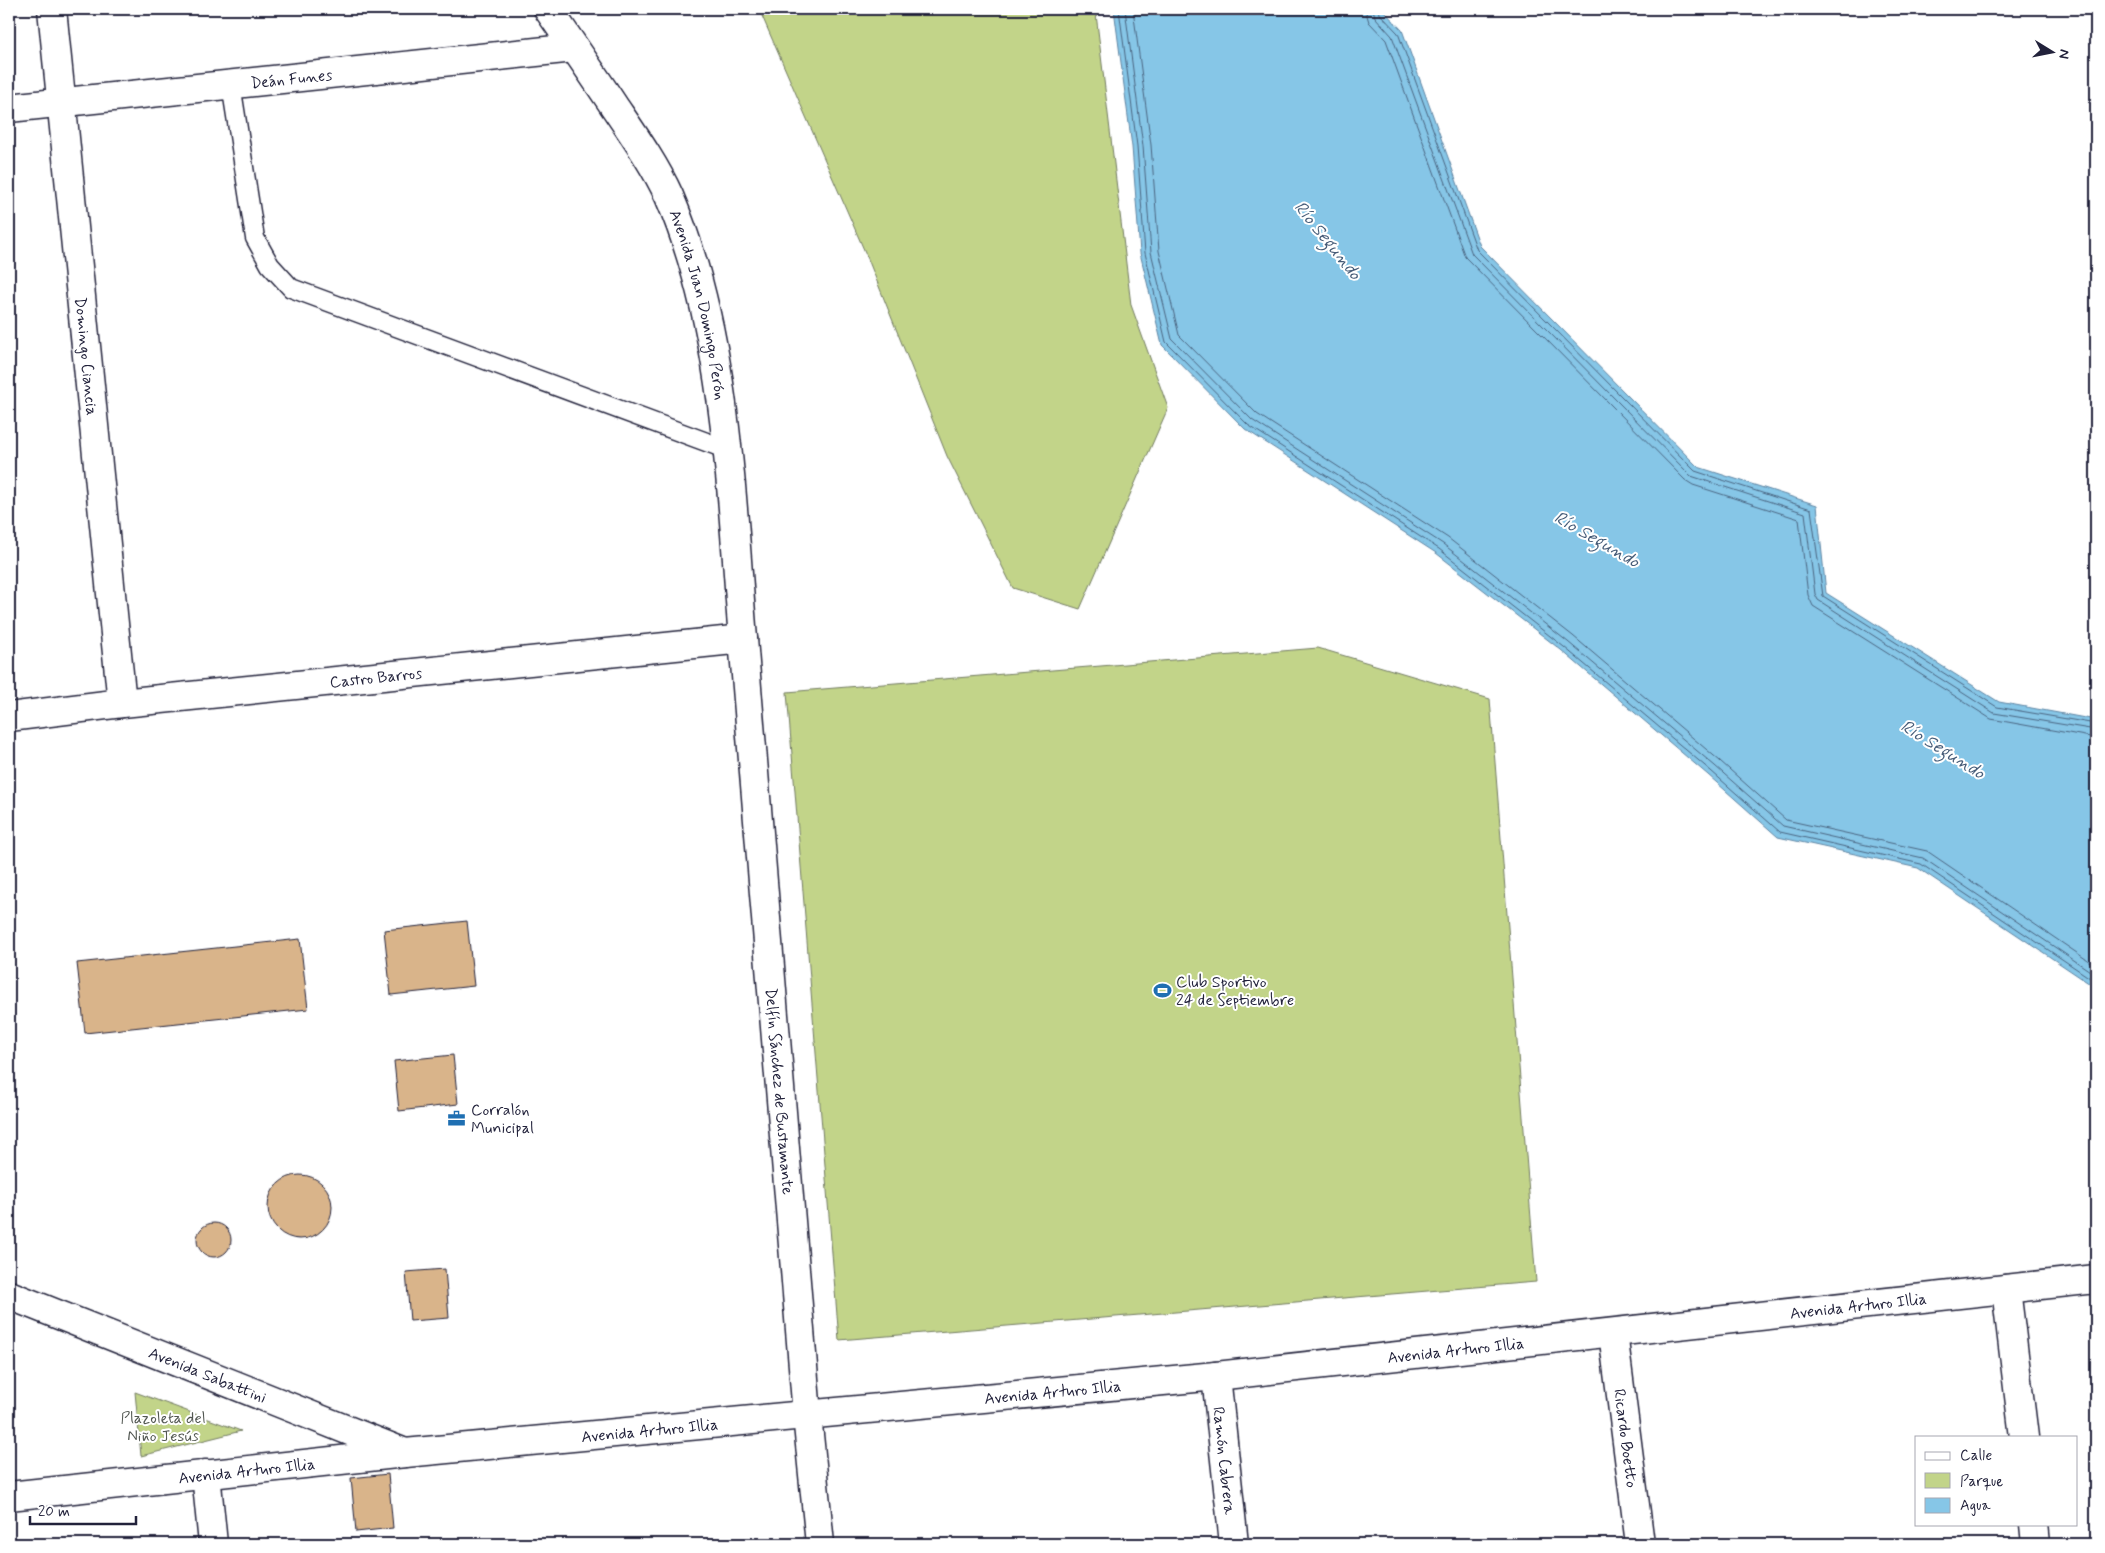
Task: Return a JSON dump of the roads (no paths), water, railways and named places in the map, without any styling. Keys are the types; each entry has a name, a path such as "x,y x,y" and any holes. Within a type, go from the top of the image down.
{"street":[{"name":"Domingo Ciancia","path":"52,9 122,703"},
{"name":"Avenida Juan Domingo Perón","path":"548,9 635,137 668,196 695,270 708,324 728,450 743,639"},
{"name":"Deán Funes","path":"9,108 574,48"},
{"name":"Castro Barros","path":"9,717 122,703 743,639"},
{"name":"Delfín Sánchez de Bustamante","path":"743,639 807,1415 820,1544"},
{"name":"Avenida Arturo Illia","path":"9,1496 405,1453 1216,1376 2096,1279"},
{"path":"2006,1289 2024,1436"},
{"name":"Avenida Sabattini","path":"9,1295 405,1453"},
{"name":"Ricardo Boetto","path":"1613,1333 1640,1544"},
{"name":"Ramón Cabrera","path":"1216,1376 1234,1544"},
{"path":"206,1474 214,1544"},
{"path":"2034,1526 2036,1544"}],"lane":[{"path":"231,84 254,238 270,265 291,288 728,450"}],"water":[{"name":"Río Segundo","path":"1114,9 1382,9 1402,30 1480,246 1698,467 1817,505 1826,593 1999,702 2096,720 2096,988 1918,868 1778,837 1561,650 1436,553 1245,429 1162,345 1140,253 1132,147"}],"place":[{"name":"Club Sportivo 24 de Septiembre","path":"1162,990"},
{"name":"Corralón Municipal","path":"457,1118"}],"park label":[{"name":"Plazoleta del Niño Jesús","path":"163,1426"}]}
